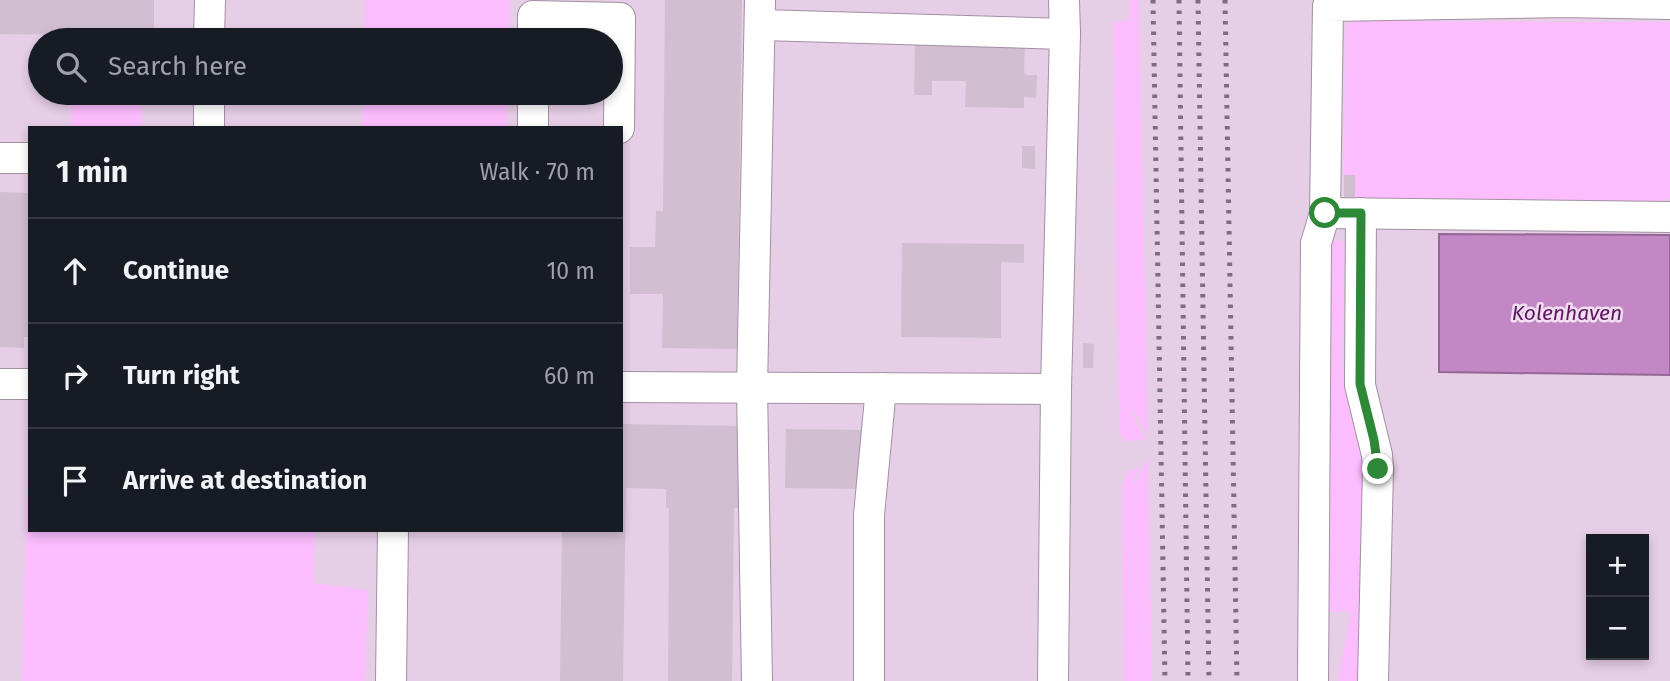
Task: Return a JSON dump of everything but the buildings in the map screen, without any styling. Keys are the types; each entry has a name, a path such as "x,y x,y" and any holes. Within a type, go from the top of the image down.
{"lane":[{"path":"209,28 210,0"},
{"path":"1053,681 1064,0"},
{"path":"1313,681 1316,243 1325,213 1328,6 1563,1 1670,4"},
{"path":"757,681 752,388 760,13 1065,34"},
{"path":"533,28 533,16 620,18 620,28"},
{"path":"209,105 209,126"},
{"path":"533,105 533,126"},
{"path":"619,105 619,126"},
{"path":"0,158 28,158"},
{"path":"1325,213 1670,217"},
{"path":"1361,213 1360,384 1376,447 1378,469 1373,681"},
{"path":"0,384 28,384"},
{"path":"623,387 1056,389"},
{"path":"869,681 869,515 881,388"},
{"path":"391,681 393,532"}],"shaded area":[{"path":"0,0 1670,0 1670,681 0,681"},
{"path":"365,0 510,0 509,28 364,28"},
{"path":"1129,0 1139,0 1148,436 1134,411 1132,413 1146,440 1125,441 1119,434 1113,23 1129,19"},
{"path":"1350,21 1670,22 1670,199 1646,203 1355,200 1344,197 1345,28"},
{"path":"70,105 141,105 142,126 71,126"},
{"path":"363,105 508,105 507,126 362,126"},
{"path":"1325,241 1341,241 1345,245 1342,359 1344,385 1358,428 1365,465 1360,681 1338,681 1351,611 1323,612"},
{"path":"28,450 28,532 315,532 313,583 368,590 365,681 22,681"},
{"path":"1148,457 1152,681 1124,681 1122,484 1130,470 1140,468 1133,482 1135,483"}],"water":[{"name":"Kolenhaven","path":"1439,234 1670,235 1670,375 1439,372"}],"railway":[{"path":"1153,0 1165,681"},
{"path":"1179,0 1188,681"},
{"path":"1198,0 1209,681"},
{"path":"1225,0 1237,681"}],"route":[{"path":"1325,213 1361,213 1360,384 1378,469"}]}
